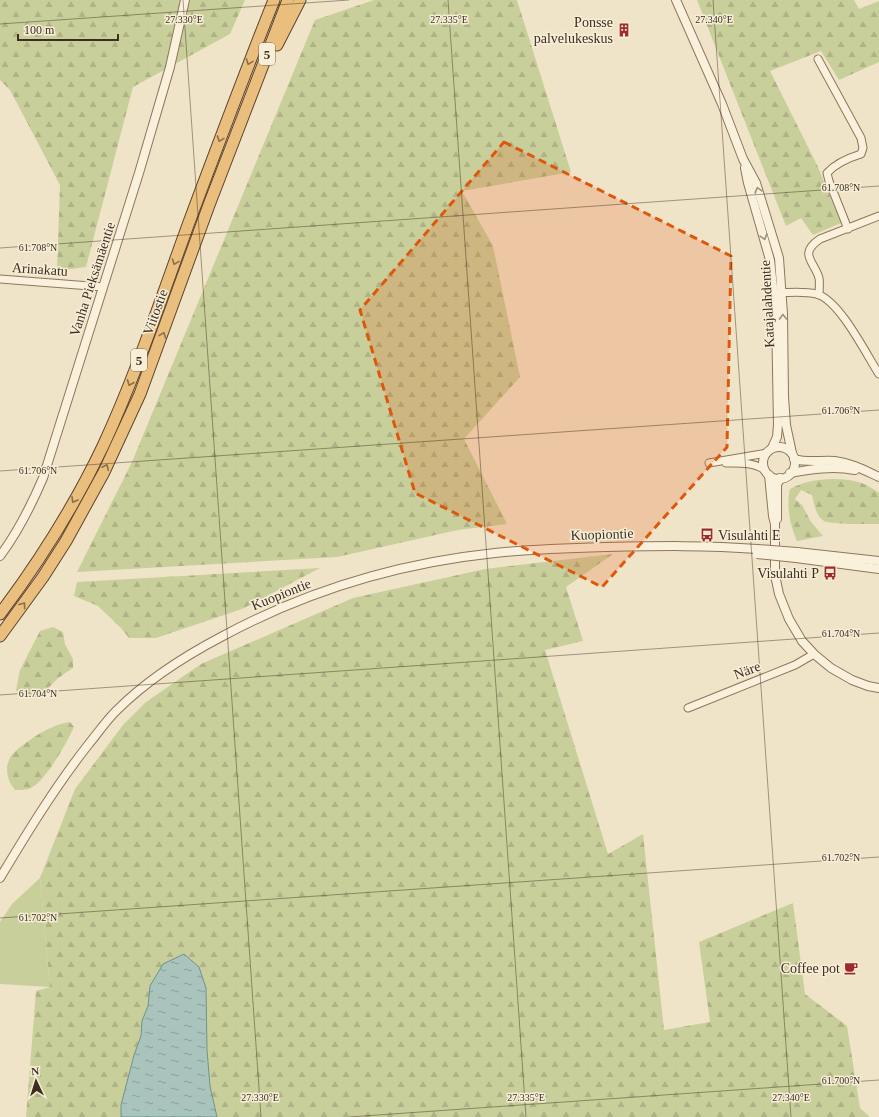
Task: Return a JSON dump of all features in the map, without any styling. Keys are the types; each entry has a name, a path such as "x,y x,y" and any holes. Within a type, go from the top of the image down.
{"highway":[{"name":"Viitostie","path":"0,614 33,569 85,481 102,447 144,348 224,129 274,0"},
{"name":"Viitostie","path":"0,636 43,577 66,541 113,453 140,394 209,205 288,0"},
{"path":"246,108 300,0"}],"street":[{"name":"Vanha Pieksämäentie","path":"0,556 21,524 34,500 43,478 139,173 170,67 185,0"},
{"name":"Katajalahdentie","path":"676,0 722,104 743,159 756,183 779,258 778,425 777,437 770,450"},
{"path":"818,60 861,138 863,148 860,154 850,157 833,166 827,173 828,181 848,229"},
{"path":"818,295 819,279 810,261 809,253 812,245 820,240 879,216"},
{"name":"Arinakatu","path":"0,279 103,287"},
{"name":"Katajalahdentie","path":"778,293 784,404 786,425 793,456"},
{"path":"778,293 807,293 818,295 833,305 841,314 879,374"},
{"path":"871,473 849,469 828,468 808,470 790,474 786,477 774,478 758,466 751,464 709,463 779,447 786,449 793,456 808,462 833,461 848,463 871,473 879,477"},
{"path":"770,450 764,458 763,464 767,472 775,524 775,574 779,594 789,619 802,641 814,654 831,668 852,680 868,686 879,688"},
{"path":"790,474 793,469 793,456"},
{"path":"775,524 778,517 777,485 780,478"},
{"name":"Kuopiontie","path":"0,878 72,766 116,711 151,679 201,647 253,620 318,593 388,571 442,560 496,553 566,548 684,546 796,555 854,562 879,569"},
{"name":"Kuopiontie","path":"854,562 879,561"},
{"path":"854,562 879,573"},
{"name":"Näre","path":"688,708 795,666 814,654"}],"highlighted area":[{"path":"504,142 731,256 727,447 602,587 415,493 360,310"}],"green space":[{"path":"0,0 245,0 230,34 133,87 86,267 57,271 60,185 10,90 0,80"},
{"path":"374,0 517,0 571,172 462,191 493,246 520,377 464,439 507,524 458,530 337,557 77,572 132,462 315,20"},
{"path":"697,0 854,0 859,9 879,1 879,62 839,80 821,51 770,71 818,167 841,223 813,235 801,218 786,226"},
{"path":"829,479 855,481 867,485 879,493 879,524 842,524 824,521 817,513 812,495 801,490 795,499 802,505 811,522 823,536 797,541 792,529 789,515 788,502 790,489 809,482"},
{"path":"613,554 566,587 583,641 545,650 608,854 643,834 664,1030 710,1022 699,942 793,903 805,994 847,1026 860,1108 870,1117 217,1117 210,1086 207,1050 157,976 150,986 148,1006 142,1021 141,1036 134,1055 121,1105 121,1117 26,1117 36,991 50,987 40,878 75,789 123,725 146,702 201,664 353,598 485,569"},
{"path":"320,568 242,609 156,638 129,638 121,628 98,606 74,596 77,582"},
{"path":"53,627 63,632 65,644 73,659 73,668 58,678 38,696 24,698 16,690 20,670 40,631"},
{"path":"70,722 74,727 50,769 31,788 25,790 15,790 7,774 9,760 12,755 42,732"},
{"path":"40,878 50,987 0,984 0,922 12,904"}],"water":[{"path":"184,954 199,967 206,988 207,1050 210,1086 217,1117 121,1117 121,1105 134,1055 141,1036 142,1021 148,1006 150,986 163,964"}],"place":[{"name":"Ponsse palvelukeskus","path":"624,30"},
{"name":"Visulahti E","path":"707,535"},
{"name":"Visulahti P","path":"830,573"},
{"name":"Coffee pot","path":"851,968"}]}
